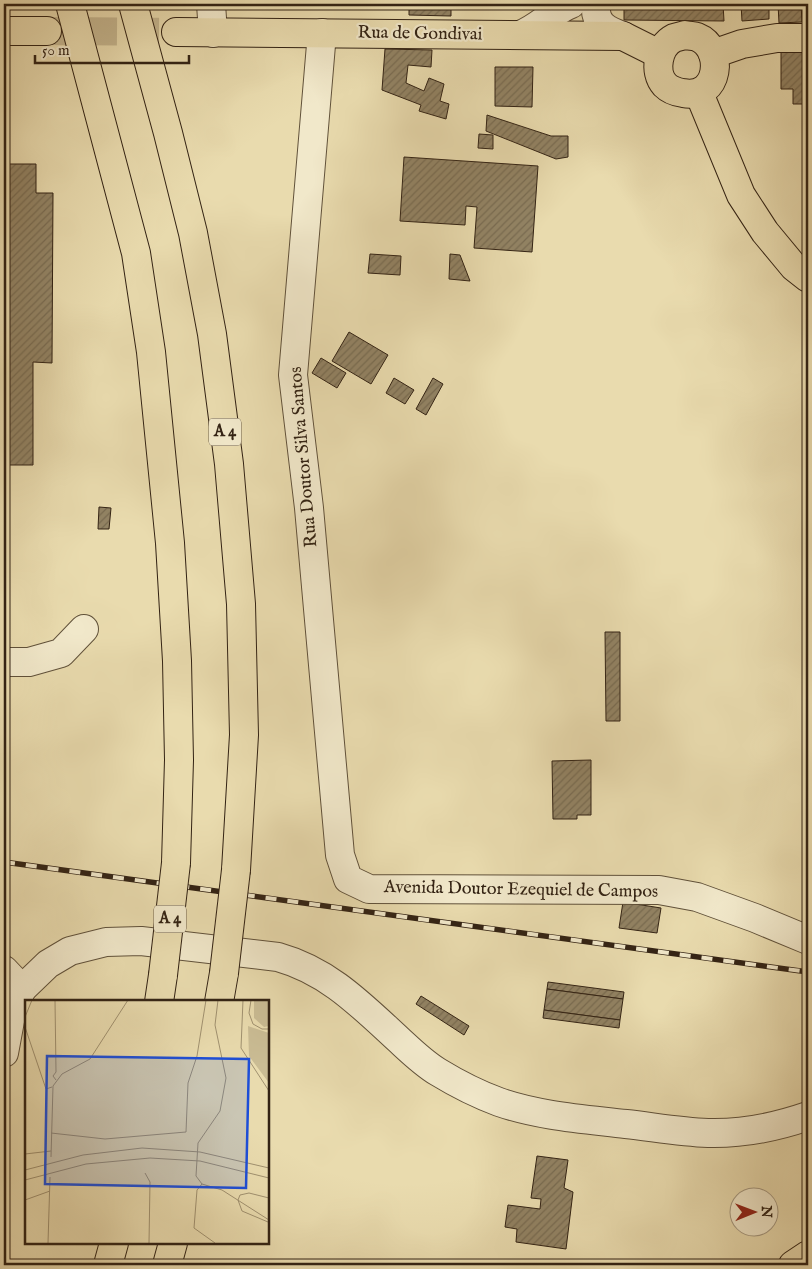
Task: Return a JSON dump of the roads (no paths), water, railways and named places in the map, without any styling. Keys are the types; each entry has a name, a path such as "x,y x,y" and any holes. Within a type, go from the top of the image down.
{"main road":[{"name":"A 4","path":"70,4 136,253 151,352 170,543 177,661 179,760 176,863 159,1000"},
{"name":"A 4","path":"133,4 193,233 212,334 229,464 242,614 244,735 236,870 219,1000"},
{"path":"4,31 47,31"},
{"name":"Rua de Gondivai","path":"176,32 623,36 659,54"},
{"path":"685,35 696,36 706,43 713,54 713,78 708,86 699,93 686,94 674,91 665,85 659,76 659,54 666,44 674,38 685,35"},
{"path":"713,54 742,44 777,38 808,38"},
{"path":"699,93 741,195 765,232 794,267 808,278"},
{"path":"108,1265 114,1244"},
{"path":"167,1265 173,1244"},
{"path":"793,1265 808,1255"}],"street":[{"path":"210,4 213,33"},
{"path":"520,35 530,31 557,11 571,4"},
{"path":"596,4 599,23 609,31 623,36"},
{"name":"Rua Doutor Silva Santos","path":"322,33 293,375 309,508 340,855 348,879"},
{"path":"4,662 29,662 61,653 84,629"},
{"name":"Avenida Doutor Ezequiel de Campos","path":"348,879 369,889 659,890 697,897 808,940"},
{"path":"4,1053 10,994 48,964 70,951 106,942 141,941 278,956 298,963 318,973 345,992 420,1059 439,1073 501,1103 533,1111 585,1119 711,1133 748,1131 786,1124 808,1116"}],"tunnel":[{"path":"47,31 176,32"}],"railway":[{"path":"4,862 808,972"}]}
